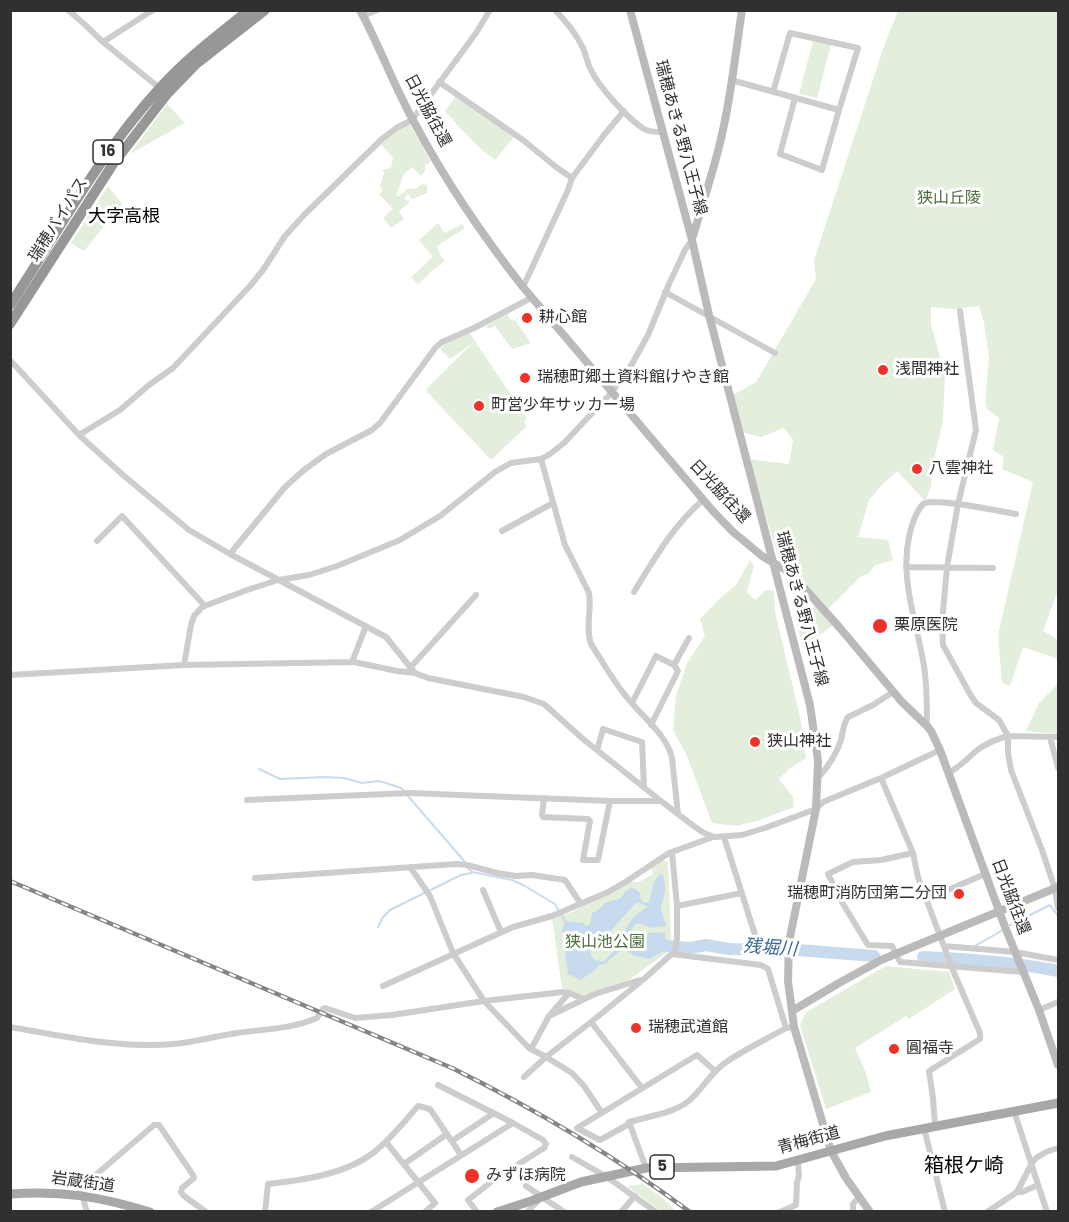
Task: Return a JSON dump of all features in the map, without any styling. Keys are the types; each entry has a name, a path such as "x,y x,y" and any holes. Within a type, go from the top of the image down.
{"highway":[{"name":"瑞穂バイパス","path":"10,305 105,157 188,59 249,10"},
{"name":"瑞穂バイパス","path":"10,324 163,91 265,10"}],"main road":[{"name":"青梅街道","path":"497,1212 576,1183 646,1168 776,1166 885,1136 1059,1103"},
{"name":"岩蔵街道","path":"10,1194 42,1192 80,1195 105,1199 150,1212"}],"street":[{"path":"68,10 163,91"},
{"path":"103,42 153,10"},
{"path":"361,13 377,10"},
{"path":"79,435 120,410 173,368 238,300 263,270 285,236 305,214 382,139 412,120 477,33 490,10"},
{"path":"555,10 573,30 590,69 624,111 642,128 662,132"},
{"name":"瑞穂あきる野八王子線","path":"630,10 692,240 709,315 810,705 818,753 816,808 787,959 792,1011 790,1028 831,1151 846,1178 870,1212"},
{"path":"184,665 191,625 197,611 205,606 278,580 309,575 337,566 400,540 440,516 495,472 511,463 541,459 550,454 564,443 612,392 642,348 665,292 692,240 718,150 742,10"},
{"name":"日光脇往還","path":"361,13 412,120 430,152 494,250 531,298 703,500 732,531 762,556 796,579 893,692 931,731 1059,1065"},
{"path":"773,92 790,33 858,48 822,170 780,154 795,98"},
{"path":"731,80 839,110"},
{"path":"439,82 523,140 572,178"},
{"path":"523,287 572,178 624,111"},
{"path":"665,292 775,353"},
{"path":"230,554 285,488 304,470 326,454 372,430 380,423 436,347 531,298"},
{"path":"960,311 976,430 958,504 947,567 942,623 943,645 976,703 999,720 1008,736 1011,770 1057,888 1059,908"},
{"path":"10,360 79,435 189,530 386,637 413,671"},
{"path":"541,459 565,545 589,593 588,631 591,644 625,695 670,749 678,814"},
{"path":"634,592 666,541 703,500"},
{"path":"927,726 924,666 908,592 906,567 909,540 916,514 923,504 929,502 958,504 1016,514"},
{"path":"502,531 553,503"},
{"path":"97,541 122,516 205,606"},
{"path":"906,567 993,568"},
{"path":"413,671 476,595"},
{"path":"352,662 366,626"},
{"path":"674,665 689,638"},
{"path":"632,703 656,657 674,665 678,671 651,725"},
{"path":"10,675 184,665 352,662 413,671 428,678 524,697 544,704 661,801 704,833 714,837"},
{"path":"818,778 835,756 845,720 893,692"},
{"path":"597,750 603,729 642,742 644,787"},
{"path":"948,773 979,749 1008,736 1059,737"},
{"path":"1050,737 1059,768"},
{"path":"383,986 501,932 561,912 616,888 672,852 714,837 742,835 765,828 816,808 823,802 940,750"},
{"path":"881,778 913,853 918,878 980,1033 980,1039 929,1071 934,1126"},
{"path":"247,800 406,793 661,801"},
{"path":"544,798 543,817 588,819 590,821 583,860 598,860 610,801"},
{"path":"724,837 757,941"},
{"path":"524,1077 644,979 673,952 677,938 677,906 672,852"},
{"path":"913,853 881,860 853,862 828,874 868,945 892,946 900,962 1023,970"},
{"path":"255,878 456,864 516,876 532,875 564,880 581,904"},
{"path":"410,867 428,892 453,953 484,1001 531,1049 572,1073 602,1113"},
{"path":"927,899 985,874"},
{"path":"792,1011 868,967 1057,888"},
{"path":"483,890 501,932"},
{"path":"677,906 742,893"},
{"path":"945,948 1059,960"},
{"path":"673,952 765,967 768,969 790,1028 726,1061 692,1098 676,1109 629,1122 600,1140 577,1128 696,1055 715,1071"},
{"path":"549,1016 595,994 644,979"},
{"path":"10,1027 96,1042 173,1044 294,1026 318,1018 325,1008 355,1018 563,992 584,999"},
{"path":"531,1049 549,1016 569,993"},
{"path":"1039,1010 1059,1002"},
{"path":"591,1022 642,1088"},
{"path":"438,1084 513,1123 546,1144 468,1200 477,1212"},
{"path":"265,1212 267,1184 345,1168 370,1155 386,1142 418,1107 430,1109 461,1155"},
{"path":"1014,1111 1047,1212"},
{"path":"452,1141 494,1113"},
{"path":"371,1212 513,1123"},
{"path":"628,1124 646,1168"},
{"path":"87,1212 80,1195 84,1185 154,1125 159,1125 193,1175 194,1178 181,1191 184,1196 206,1212"},
{"path":"924,1128 945,1212"},
{"path":"404,1164 447,1134"},
{"path":"386,1142 435,1203 425,1212"},
{"path":"987,1212 1017,1192 1036,1158 1059,1148"},
{"path":"572,1157 607,1177 656,1212"},
{"path":"780,1212 796,1205 798,1161"},
{"path":"1017,1192 1038,1185"},
{"path":"526,1186 564,1212"},
{"path":"621,1212 635,1196"},
{"path":"527,1212 542,1197"},
{"path":"853,1212 854,1203 859,1197"}],"green space":[{"name":"狭山丘陵","path":"898,11 1058,11 1058,590 1043,631 1058,640 1058,659 1023,647 1010,686 1002,683 998,635 1033,482 1002,469 1004,457 993,450 999,418 988,410 985,403 989,358 979,306 954,309 931,307 931,324 945,375 943,421 933,463 931,486 925,501 897,471 869,500 858,537 888,540 893,560 874,566 828,609 777,554 749,459 789,464 793,440 784,428 761,437 741,432 731,396 756,382 816,279 814,260 885,43"},
{"path":"813,41 831,45 817,98 799,94"},
{"path":"456,96 514,137 495,160 475,143 445,111"},
{"path":"167,104 185,123 130,154"},
{"path":"407,124 410,125 431,162 425,165 425,171 421,176 412,167 404,174 396,195 399,196 408,189 414,190 422,184 427,185 427,193 412,199 408,194 404,199 409,203 399,211 404,219 391,228 383,218 393,209 379,194 383,191 380,187 384,173 382,170 391,168 393,158 381,144"},
{"path":"108,186 122,204 84,251 71,243"},
{"path":"438,223 445,233 462,224 465,228 437,246 445,261 418,284 411,277 433,257 419,240"},
{"path":"507,314 512,321 515,320 531,343 512,349 495,326 488,329 486,326"},
{"name":"町営少年サッカー場","path":"470,333 527,419 524,422 527,426 491,460 427,392 427,388 473,343 450,359 440,349 447,342"},
{"path":"750,560 754,565 747,592 755,600 766,590 774,591 775,612 801,721 806,758 779,779 793,797 794,807 737,826 712,823 687,756 673,730 676,696 687,663 705,636 700,619 736,585"},
{"path":"817,605 833,625 803,648 796,620"},
{"path":"1058,684 1058,734 1026,731 1039,703"},
{"name":"狭山池公園","path":"662,860 668,862 671,937 669,951 626,982 582,996 562,988 552,918 572,912 630,882 639,882 653,874 651,869"},
{"path":"886,966 949,972 955,989 909,1019 906,1016 855,1048 871,1092 826,1109 800,1025 806,1012"},
{"path":"641,1183 676,1211 661,1211 627,1186"}],"water":[{"path":"663,875 664,880 665,891 661,906 666,926 649,928 637,924 633,926 631,937 638,940 649,933 665,932 666,946 662,952 650,959 621,950 605,964 599,965 580,980 568,974 566,942 562,932 565,921 590,925 592,913 605,903 621,898 631,888 640,893 641,901 649,902 658,877","holes":["638,902 648,907 631,921 621,940 610,938 609,933","592,934 599,941 617,944 616,949 604,961 595,959 590,953 588,935"]}],"waterway":[{"path":"259,769 280,779 344,778 362,783 379,781 401,788 465,862"},
{"path":"467,867 472,872 512,880 523,885 555,904 565,921"},
{"path":"378,927 390,910 461,875 471,873"},
{"path":"1010,925 1050,905 1058,916"},
{"path":"975,946 1001,931"},
{"name":"残堀川","path":"666,946 690,948 706,945 729,949 798,950 874,956"},
{"name":"残堀川","path":"923,957 991,961 1058,971"}],"railway":[{"path":"10,881 452,1068 574,1135 633,1172 690,1212"}],"place":[{"name":"耕心館","path":"527,318"},
{"name":"浅間神社","path":"883,370"},
{"name":"瑞穂町郷土資料館けやき館","path":"525,378"},
{"name":"町営少年サッカー場","path":"479,406"},
{"name":"八雲神社","path":"917,469"},
{"name":"栗原医院","path":"880,626"},
{"name":"狭山神社","path":"755,742"},
{"name":"瑞穂町消防団第二分団","path":"959,894"},
{"name":"瑞穂武道館","path":"636,1028"},
{"name":"圓福寺","path":"894,1049"},
{"name":"みずほ病院","path":"472,1176"}],"district":[{"name":"大字高根","path":"124,217"},
{"name":"箱根ケ崎","path":"964,1167"}]}
